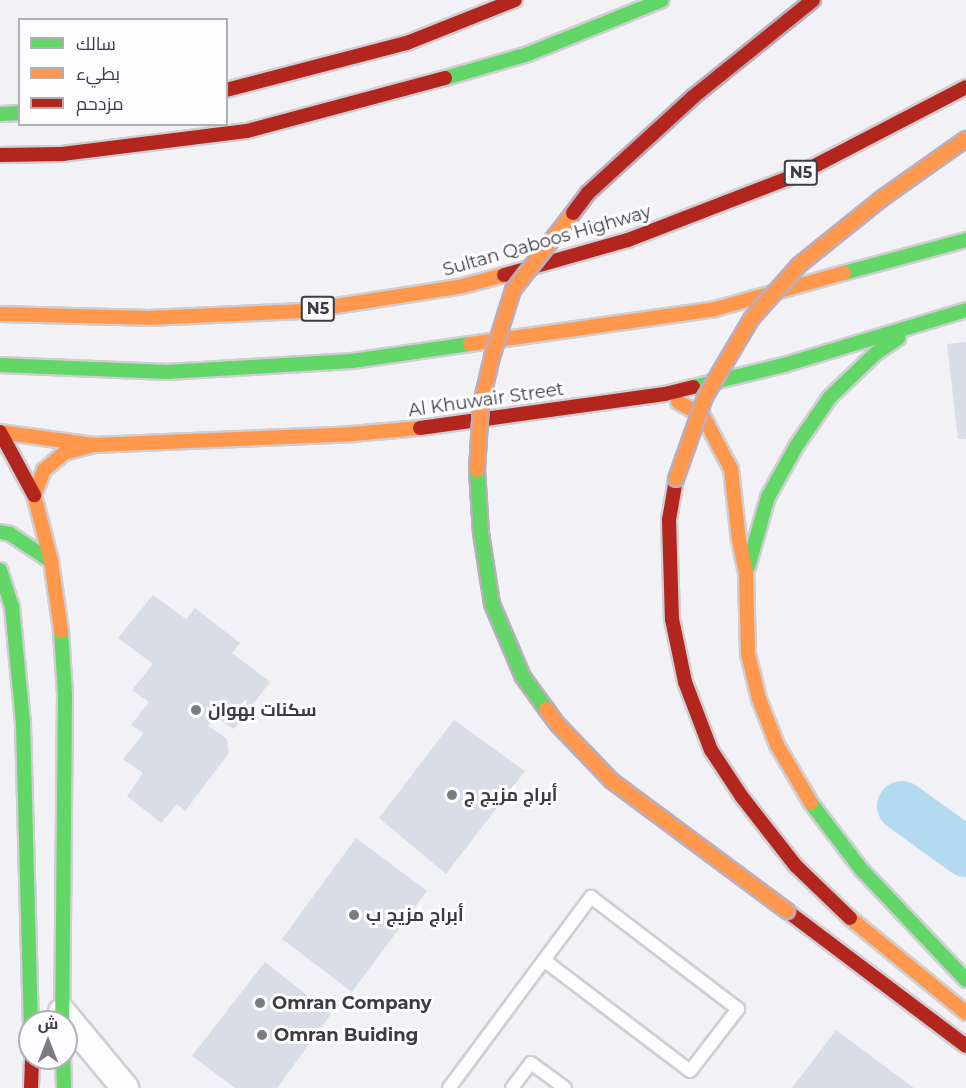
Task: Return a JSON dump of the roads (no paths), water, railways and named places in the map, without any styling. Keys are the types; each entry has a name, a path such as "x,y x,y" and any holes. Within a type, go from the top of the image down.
{"main road":[{"path":"228,89 407,43 515,0"},
{"path":"0,155 62,154 247,131 388,95 528,54 663,0"},
{"path":"813,0 693,97 588,194 513,290 492,357 481,404 477,470 481,533 492,604 522,677 559,726 612,781 966,1046"},
{"name":"Sultan Qaboos Highway","path":"0,314 148,318 304,311 463,286 628,240 799,174 966,87"},
{"path":"0,114 18,113"},
{"path":"966,139 881,199 799,266 752,318 705,397 676,479 669,520 674,630 685,682 711,750 742,797 796,866 850,919 966,1013"},
{"path":"0,365 167,372 352,362 715,309 966,240"},
{"name":"Al Khuwair Street","path":"0,432 94,445 363,433 433,427 664,394 784,365 966,310"},
{"path":"746,572 768,497 797,445 830,397 876,353 918,324"},
{"path":"664,394 703,416 731,470 739,540 746,572 748,654 759,699 777,745 814,808 861,869 934,949 966,980"},
{"path":"0,432 34,495 51,561 61,626 65,695 62,1010"},
{"path":"34,495 44,470 64,453 94,445"},
{"path":"0,532 10,534 51,561"},
{"path":"0,570 12,608 23,724 31,1010"},
{"path":"31,1088 32,1070"},
{"path":"63,1070 64,1088"}],"street":[{"path":"78,1035 125,1088"}],"lane":[{"path":"449,1088 544,960 591,897 738,1009 690,1071 544,960"},
{"path":"512,1088 531,1063 565,1088"}],"waterway":[{"path":"902,806 966,852"}],"place":[{"name":"سكنات بهوان","path":"196,710"},
{"name":"أبراج مزيج ج","path":"452,795"},
{"name":"أبراج مزيج ب","path":"354,915"},
{"name":"Omran Company","path":"260,1003"},
{"name":"Omran Buiding","path":"262,1035"}]}
